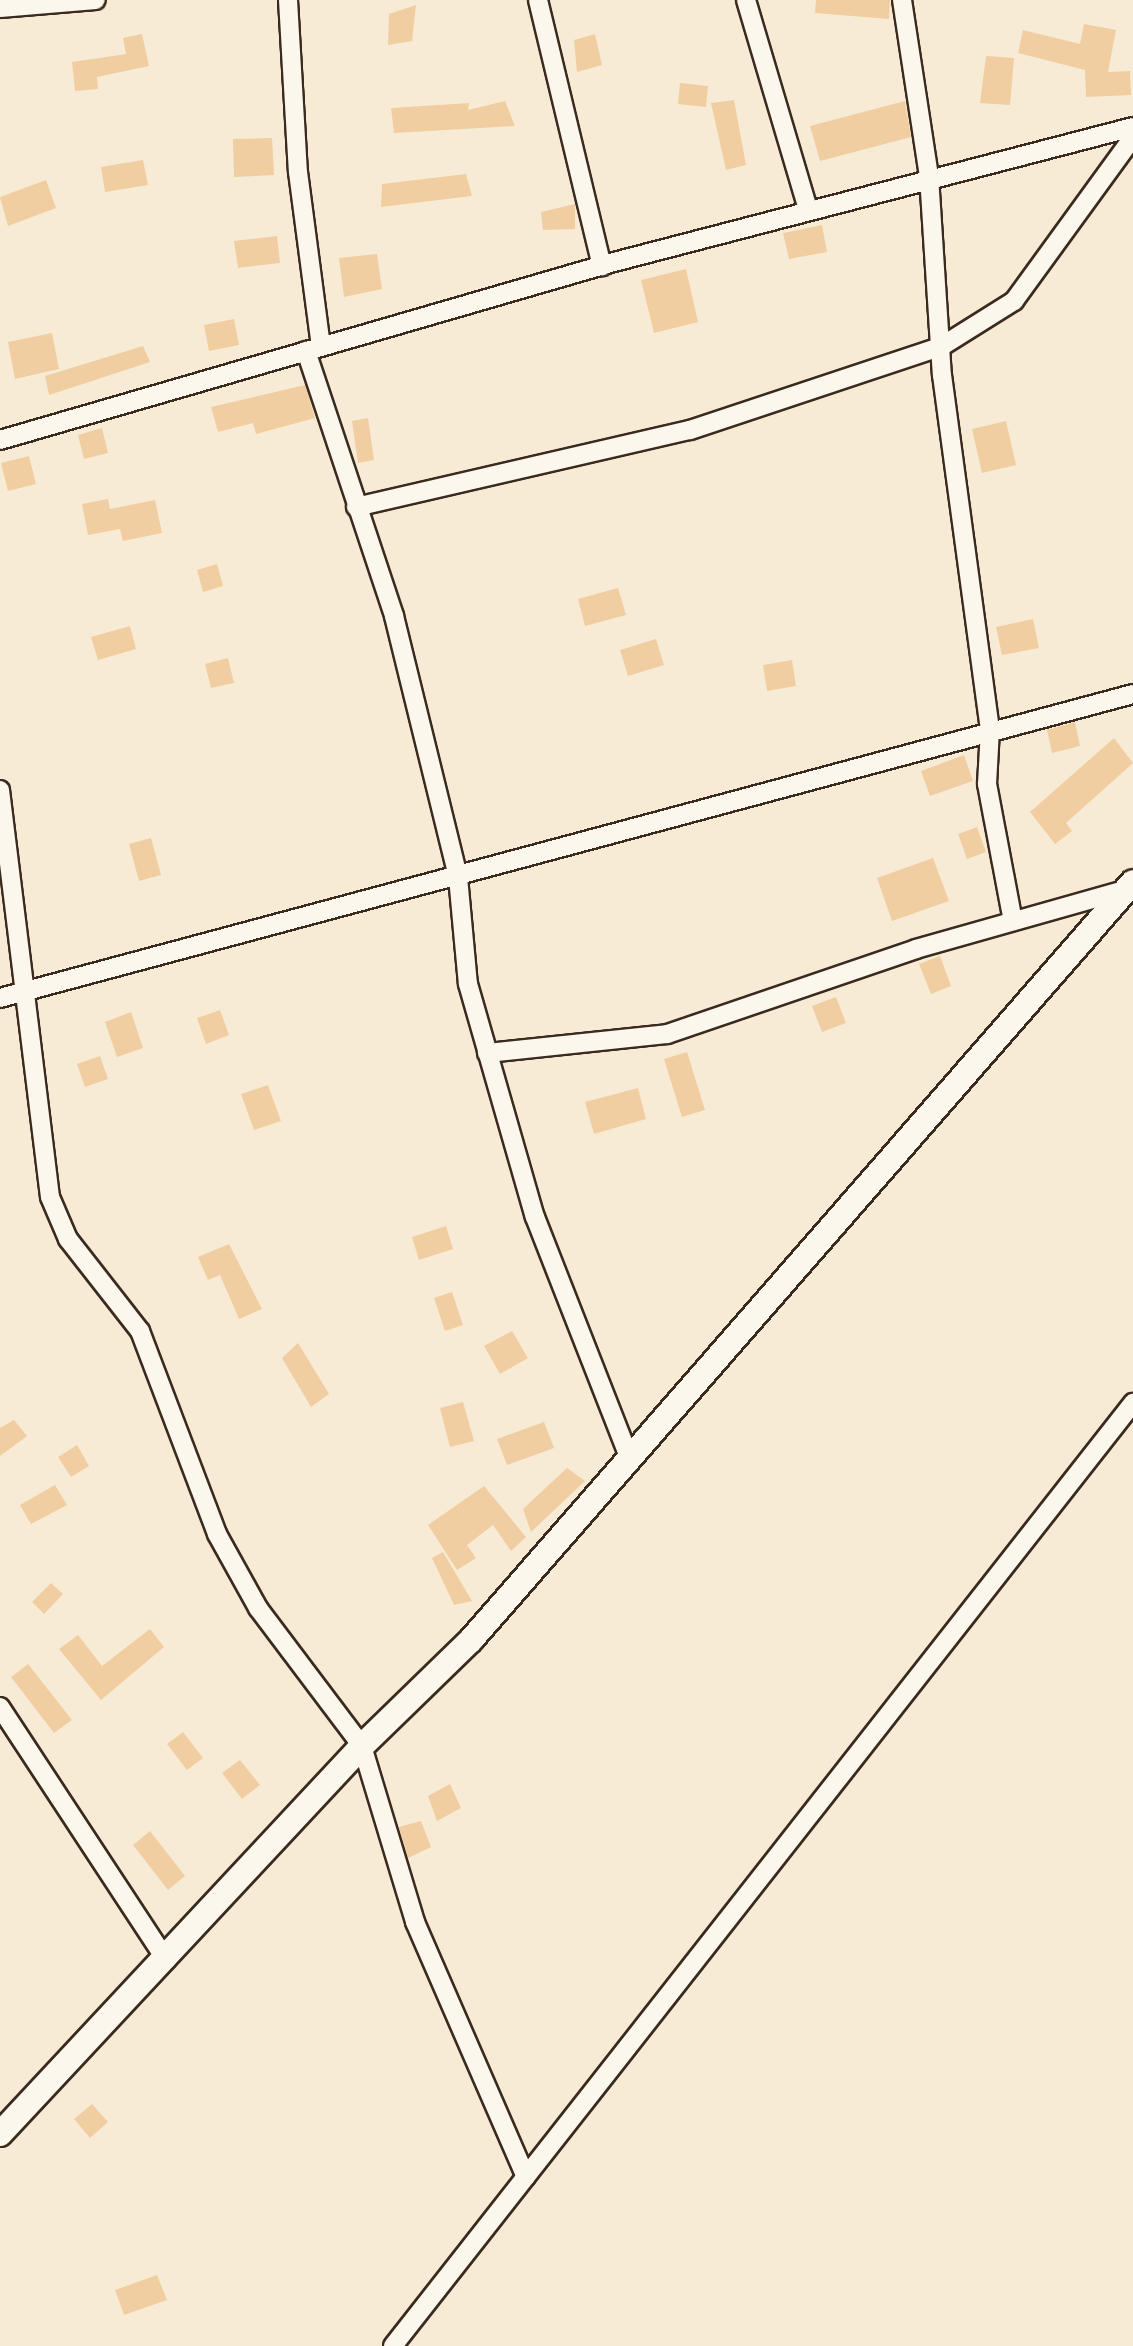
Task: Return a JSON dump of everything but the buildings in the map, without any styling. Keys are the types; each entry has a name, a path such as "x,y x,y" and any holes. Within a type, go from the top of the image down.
{"street":[{"path":"0,8 96,0"},
{"path":"288,0 298,172 314,348 356,507 394,616 458,877 468,984 487,1053 535,1217 630,1460"},
{"path":"538,0 602,266"},
{"path":"746,0 808,209"},
{"path":"902,0 929,176 942,346 990,729 987,784 1013,921"},
{"path":"0,440 808,209 1133,127"},
{"path":"356,507 690,430 942,346 1014,301 1133,137"},
{"path":"0,998 458,877 990,729 1133,694"},
{"path":"0,790 21,994 50,1197 68,1239 140,1331 217,1534 258,1608 362,1746 415,1922 526,2177"},
{"path":"487,1053 667,1034 1130,886"},
{"path":"0,2134 166,1960 362,1746 471,1640 1130,886"},
{"path":"393,2346 1133,1403"},
{"path":"0,1707 166,1960"}]}
